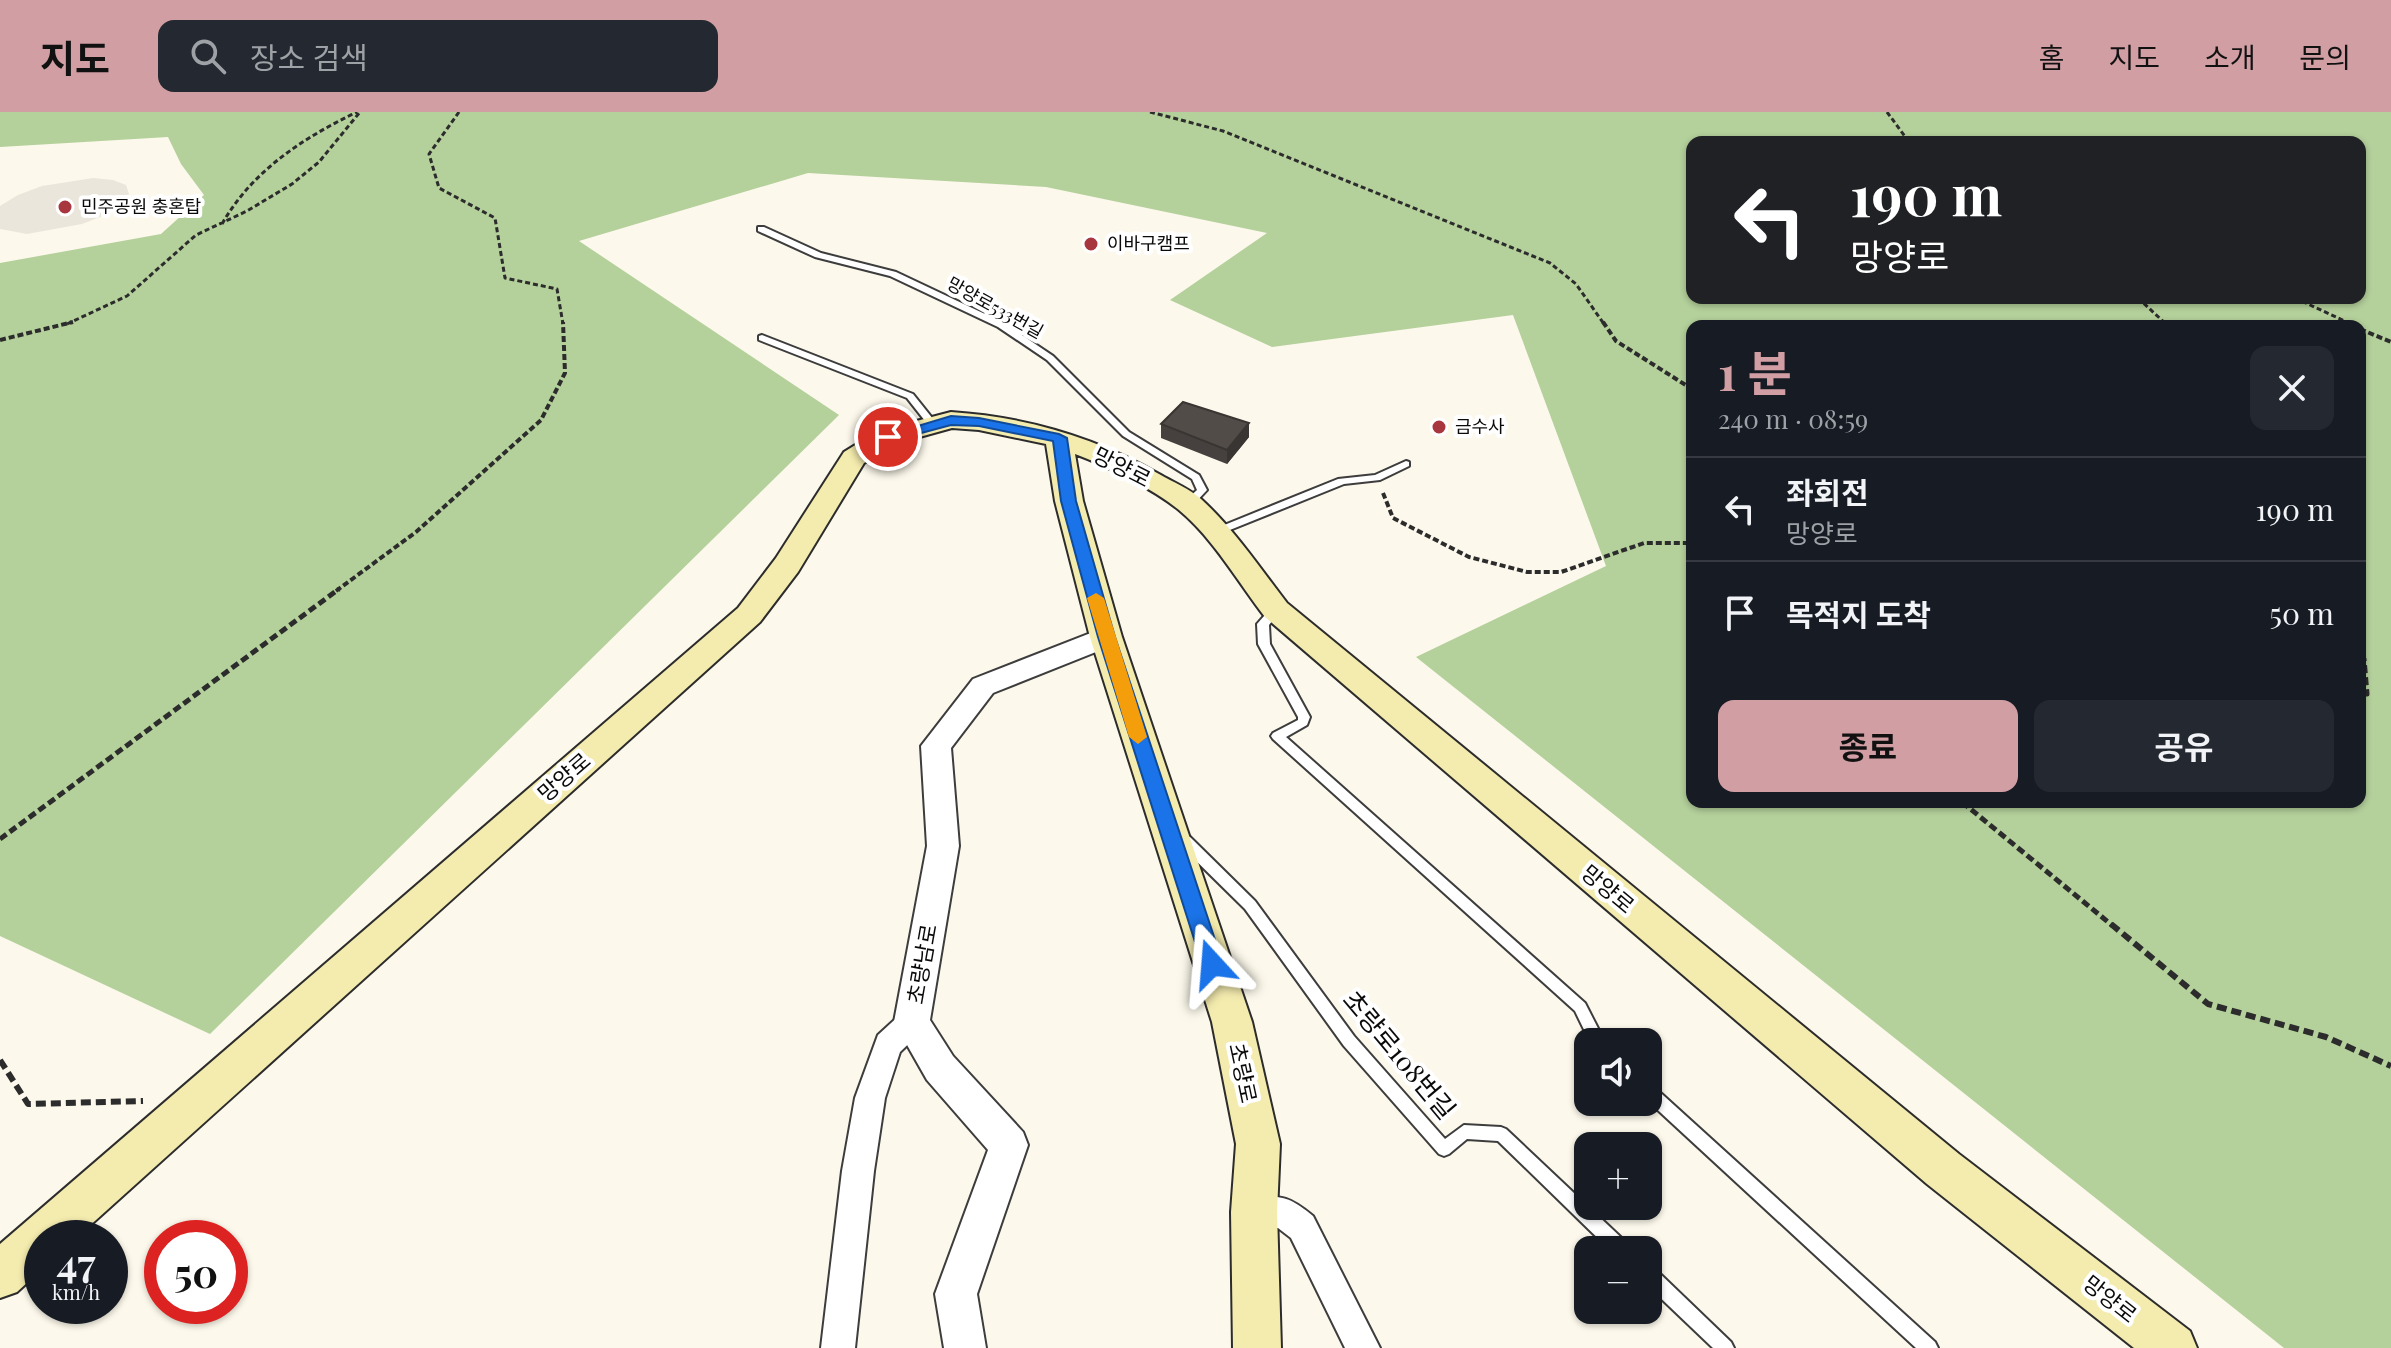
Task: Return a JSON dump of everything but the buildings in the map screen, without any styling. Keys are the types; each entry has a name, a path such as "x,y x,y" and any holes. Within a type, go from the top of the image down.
{"main road":[{"name":"망양로","path":"0,1275 749,615 787,565 854,458 888,437 951,420 979,422 1059,438 1109,457 1189,503 1216,532 1276,610 1943,1169 2173,1348"},
{"name":"초량로","path":"1059,438 1069,501 1106,637 1232,1022 1258,1144 1254,1212 1257,1348"}],"street":[{"name":"초량남로","path":"965,1348 956,1294 1009,1145 940,1068 912,1022 943,846 936,746 983,686 1106,637"},
{"path":"838,1348 858,1171 870,1098 888,1044 912,1022"},
{"path":"1254,1212 1284,1212 1302,1227 1363,1348"}],"lane":[{"name":"망양로533번길","path":"761,229 818,255 893,274 1001,325 1050,358 1126,434 1196,477 1202,490 1189,503"},
{"path":"762,338 910,396 932,424"},
{"path":"1216,532 1342,481 1377,478 1406,464"},
{"path":"1276,610 1263,624 1264,644 1304,717 1303,722 1277,736 1580,1007 1591,1028"},
{"name":"초량로108번길","path":"1163,818 1250,905 1349,1041 1444,1149 1464,1132 1501,1134 1607,1236"},
{"path":"1662,1104 1929,1348"},
{"path":"1662,1287 1725,1348"}],"path":[{"path":"0,340 96,313 128,295 153,269 198,233 222,224 284,188 314,166 359,112"},
{"path":"222,224 231,203 277,161 328,125 359,112"},
{"path":"0,839 416,532 541,420 565,373 562,311 557,289 505,278 495,218 439,188 429,154 459,112"},
{"path":"1150,112 1223,131 1550,263 1576,284 1616,341 1686,385"},
{"path":"1887,112 1905,136"},
{"path":"2144,304 2162,320"},
{"path":"2308,304 2341,320"},
{"path":"2366,332 2391,342"},
{"path":"1377,478 1393,518 1469,557 1527,572 1561,572 1644,543 1686,543"},
{"path":"1969,808 2208,1004 2326,1037 2391,1066"},
{"path":"0,1060 28,1104 196,1100"}],"green space":[{"path":"0,112 2391,112 2391,1348 2284,1348 1416,657 1606,566 1513,315 1272,347 1170,300 1267,233 1046,187 808,173 579,241 839,415 210,1034 0,936 0,263 161,234 204,195 181,164 168,137 0,147"}],"shaded area":[{"path":"93,178 126,185 129,194 122,204 105,215 82,224 27,234 0,229 0,206 18,195 42,186"}],"slow traffic":[{"path":"1096,598 1138,737"}],"place":[{"name":"민주공원 충혼탑","path":"65,207"},
{"name":"이바구캠프","path":"1091,244"},
{"name":"금수사","path":"1439,427"}],"route":[{"path":"888,437 951,420 1009,427 1059,438 1069,501 1106,637 1212,964"}]}
